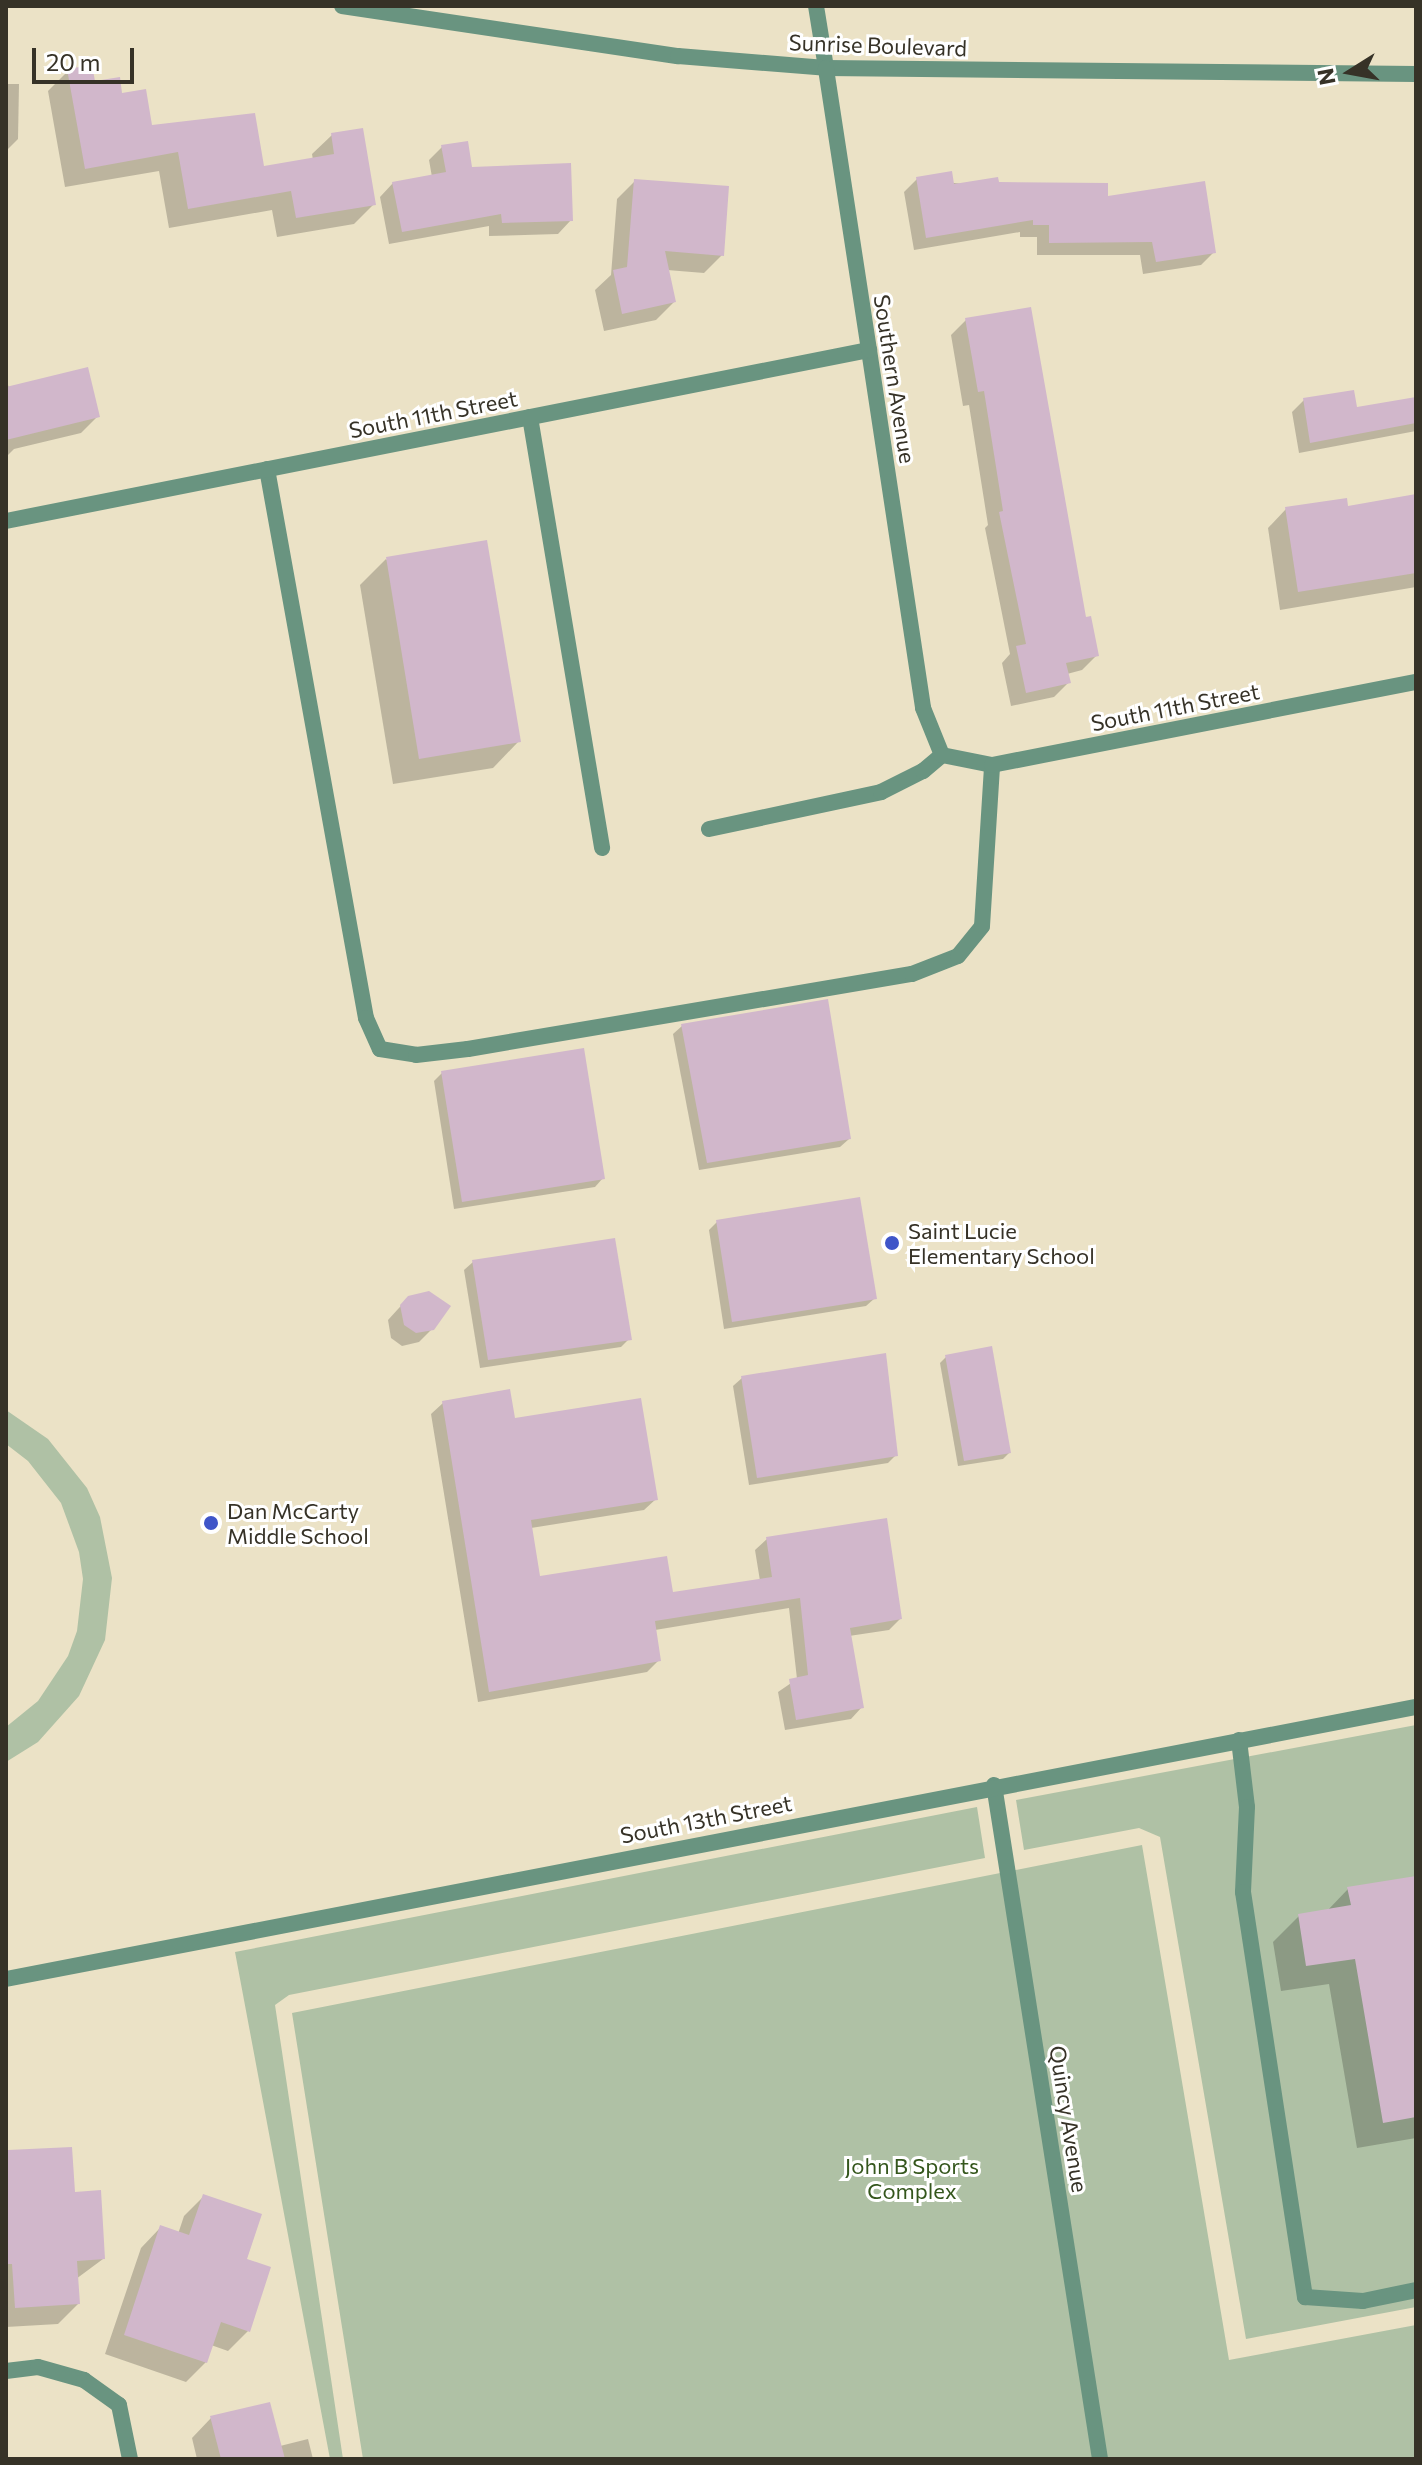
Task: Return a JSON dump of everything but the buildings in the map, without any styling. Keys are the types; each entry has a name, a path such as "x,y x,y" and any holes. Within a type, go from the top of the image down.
{"street":[{"name":"Sunrise Boulevard","path":"342,6 678,56 826,68 1416,74"},
{"name":"Southern Avenue","path":"816,6 923,708 942,755"},
{"name":"South 11th Street","path":"6,521 869,350"},
{"path":"530,417 602,848"},
{"path":"267,469 366,1018 380,1049 416,1055 468,1049 912,974 958,956 982,926 992,765"},
{"name":"South 11th Street","path":"942,755 992,765 1416,682"},
{"path":"709,829 881,792 942,755"},
{"name":"South 13th Street","path":"6,1979 994,1785 1416,1707"},
{"path":"1239,1740 1247,1807 1243,1892 1305,2297 1363,2301 1416,2290"},
{"name":"Quincy Avenue","path":"994,1785 1100,2459"},
{"path":"6,2371 38,2367 84,2380 119,2405 130,2459"}],"green space":[{"path":"6,1410 48,1439 87,1488 100,1517 112,1578 105,1640 79,1696 38,1742 6,1762 6,1727 38,1701 68,1656 77,1631 83,1579 79,1552 61,1503 28,1461 6,1444"},
{"path":"1416,1725 1416,2307 1246,2339 1160,1837 1139,1828 1024,1850 1016,1800"},
{"path":"977,1807 985,1858 289,1995 275,2005 343,2459 330,2459 235,1952"},
{"name":"John B Sports Complex","path":"1142,1845 1229,2360 1416,2325 1416,2459 363,2459 292,2013"}],"place":[{"name":"Saint Lucie Elementary School","path":"892,1243"},
{"name":"Dan McCarty Middle School","path":"211,1523"}]}
